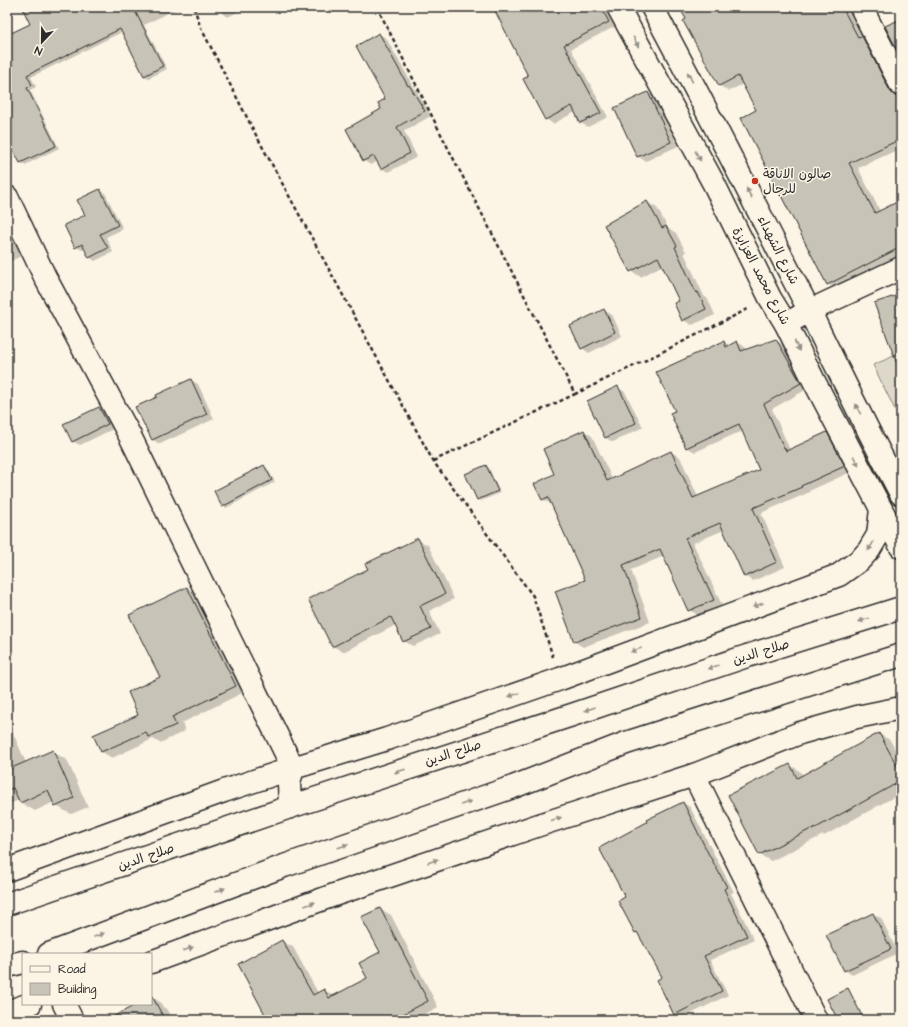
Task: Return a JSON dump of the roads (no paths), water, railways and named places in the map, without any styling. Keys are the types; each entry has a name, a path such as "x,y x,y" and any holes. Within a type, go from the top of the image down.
{"main road":[{"name":"شارع محمد العزايزة","path":"618,7 714,184 770,298 786,324 814,381 901,547"},
{"name":"شارع الشهداء","path":"652,7 692,81 901,494"},
{"path":"861,7 901,85"},
{"path":"7,198 46,279 130,436 293,768 289,783 290,807"},
{"path":"786,324 809,311 901,268"},
{"path":"7,870 224,791 387,739 560,679 839,575 860,560 869,550 878,535 881,509"},
{"name":"صلاح الدين","path":"7,904 290,807 747,656 901,608"},
{"path":"52,953 284,866 513,787 626,743 901,654"},
{"path":"152,962 334,895 539,825 694,775 800,733 857,717 901,708"},
{"path":"694,775 816,1020"},
{"path":"7,966 22,962"},
{"path":"7,1012 27,1005"},
{"path":"64,1005 72,1020"}],"place":[{"name":"صالون الاناقة للرجال","path":"755,181"}]}
